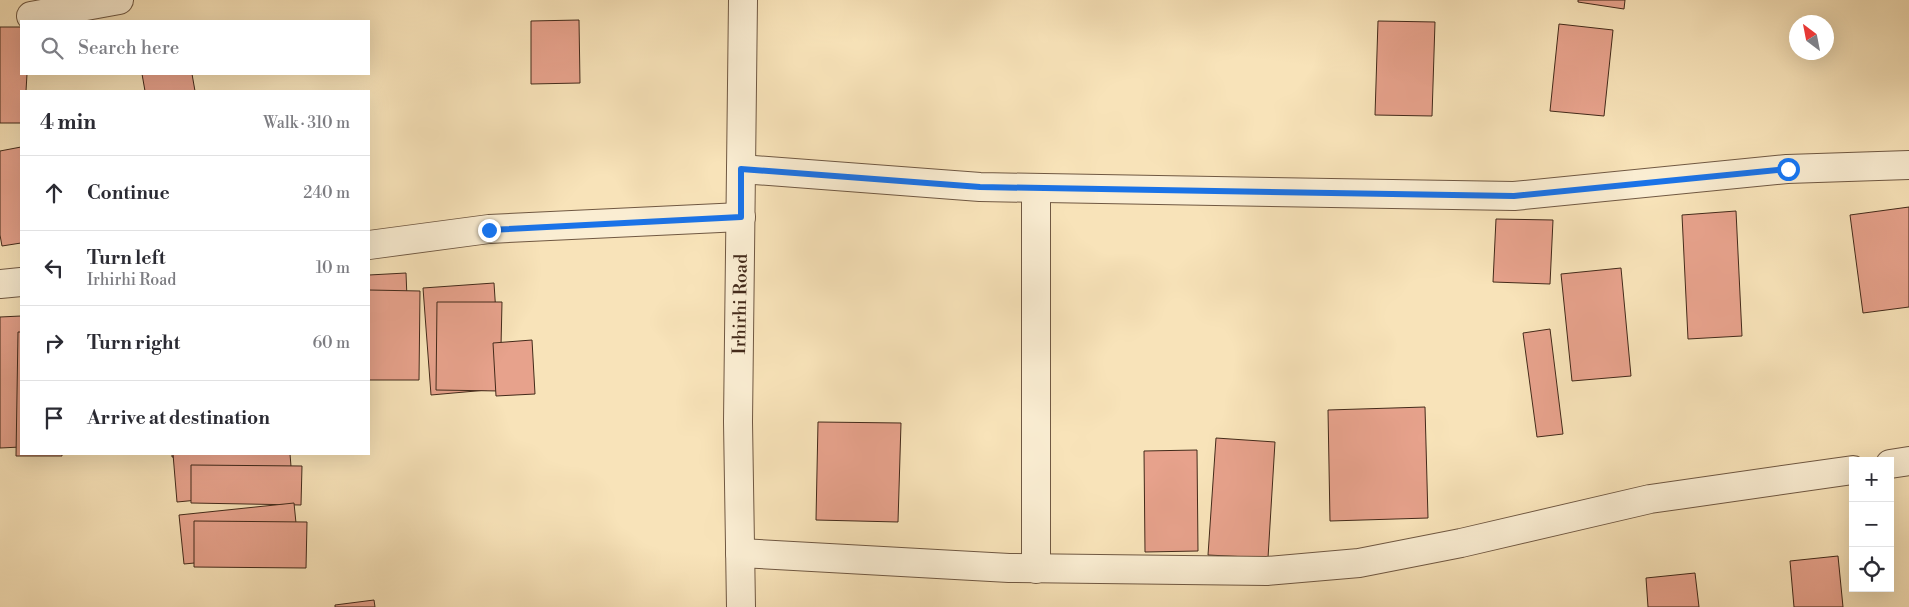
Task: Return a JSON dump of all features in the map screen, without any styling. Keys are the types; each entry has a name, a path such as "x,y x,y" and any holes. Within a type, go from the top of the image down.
{"street":[{"path":"31,16 119,0"},
{"name":"Irhirhi Road","path":"742,607 738,422 743,0"},
{"path":"741,169 980,187 1514,196 1788,169 1909,165"},
{"path":"1036,188 1036,569"},
{"path":"370,245 489,230 741,217"},
{"path":"0,284 20,282"},
{"path":"1894,464 1909,462"},
{"path":"740,552 1036,569 1267,571 1359,563 1461,543 1650,499 1849,471"}],"building":[{"path":"1578,0 1625,0 1624,9 1578,2"},
{"path":"579,20 580,83 531,84 531,21"},
{"path":"1378,21 1435,22 1432,116 1375,115"},
{"path":"1559,24 1613,30 1604,116 1550,111"},
{"path":"0,27 20,27 20,75 27,75 26,90 20,90 20,123 0,123"},
{"path":"142,75 192,75 195,90 145,90"},
{"path":"20,147 20,243 2,246 0,235 0,151"},
{"path":"1909,207 1909,307 1863,313 1850,215"},
{"path":"1736,211 1742,336 1688,339 1682,215"},
{"path":"1496,219 1553,220 1550,284 1493,282"},
{"path":"1621,268 1631,376 1572,381 1561,274"},
{"path":"406,273 410,373 370,375 370,275"},
{"path":"494,283 496,314 482,315 487,390 431,395 423,288"},
{"path":"370,290 420,291 419,380 370,380"},
{"path":"437,302 502,302 500,391 436,390"},
{"path":"20,316 20,447 0,448 0,317"},
{"path":"1550,329 1563,434 1537,437 1523,333"},
{"path":"18,332 20,332 20,455 62,456 16,456"},
{"path":"532,340 535,394 496,396 493,343"},
{"path":"1425,407 1428,518 1330,521 1328,410"},
{"path":"818,422 901,423 898,522 816,520"},
{"path":"1216,438 1275,442 1268,558 1208,555"},
{"path":"1197,450 1198,551 1145,552 1144,451"},
{"path":"172,455 227,455 227,458 172,457"},
{"path":"173,455 290,455 293,491 177,502"},
{"path":"191,465 302,466 301,505 191,503"},
{"path":"294,503 299,553 184,564 179,515"},
{"path":"194,521 307,522 306,568 194,567"},
{"path":"1838,556 1843,607 1794,607 1790,561"},
{"path":"1695,573 1699,607 1648,607 1646,578"},
{"path":"374,600 375,607 335,607 335,605"}],"route":[{"path":"489,230 741,217 741,169 980,187 1514,196 1788,169"}]}
